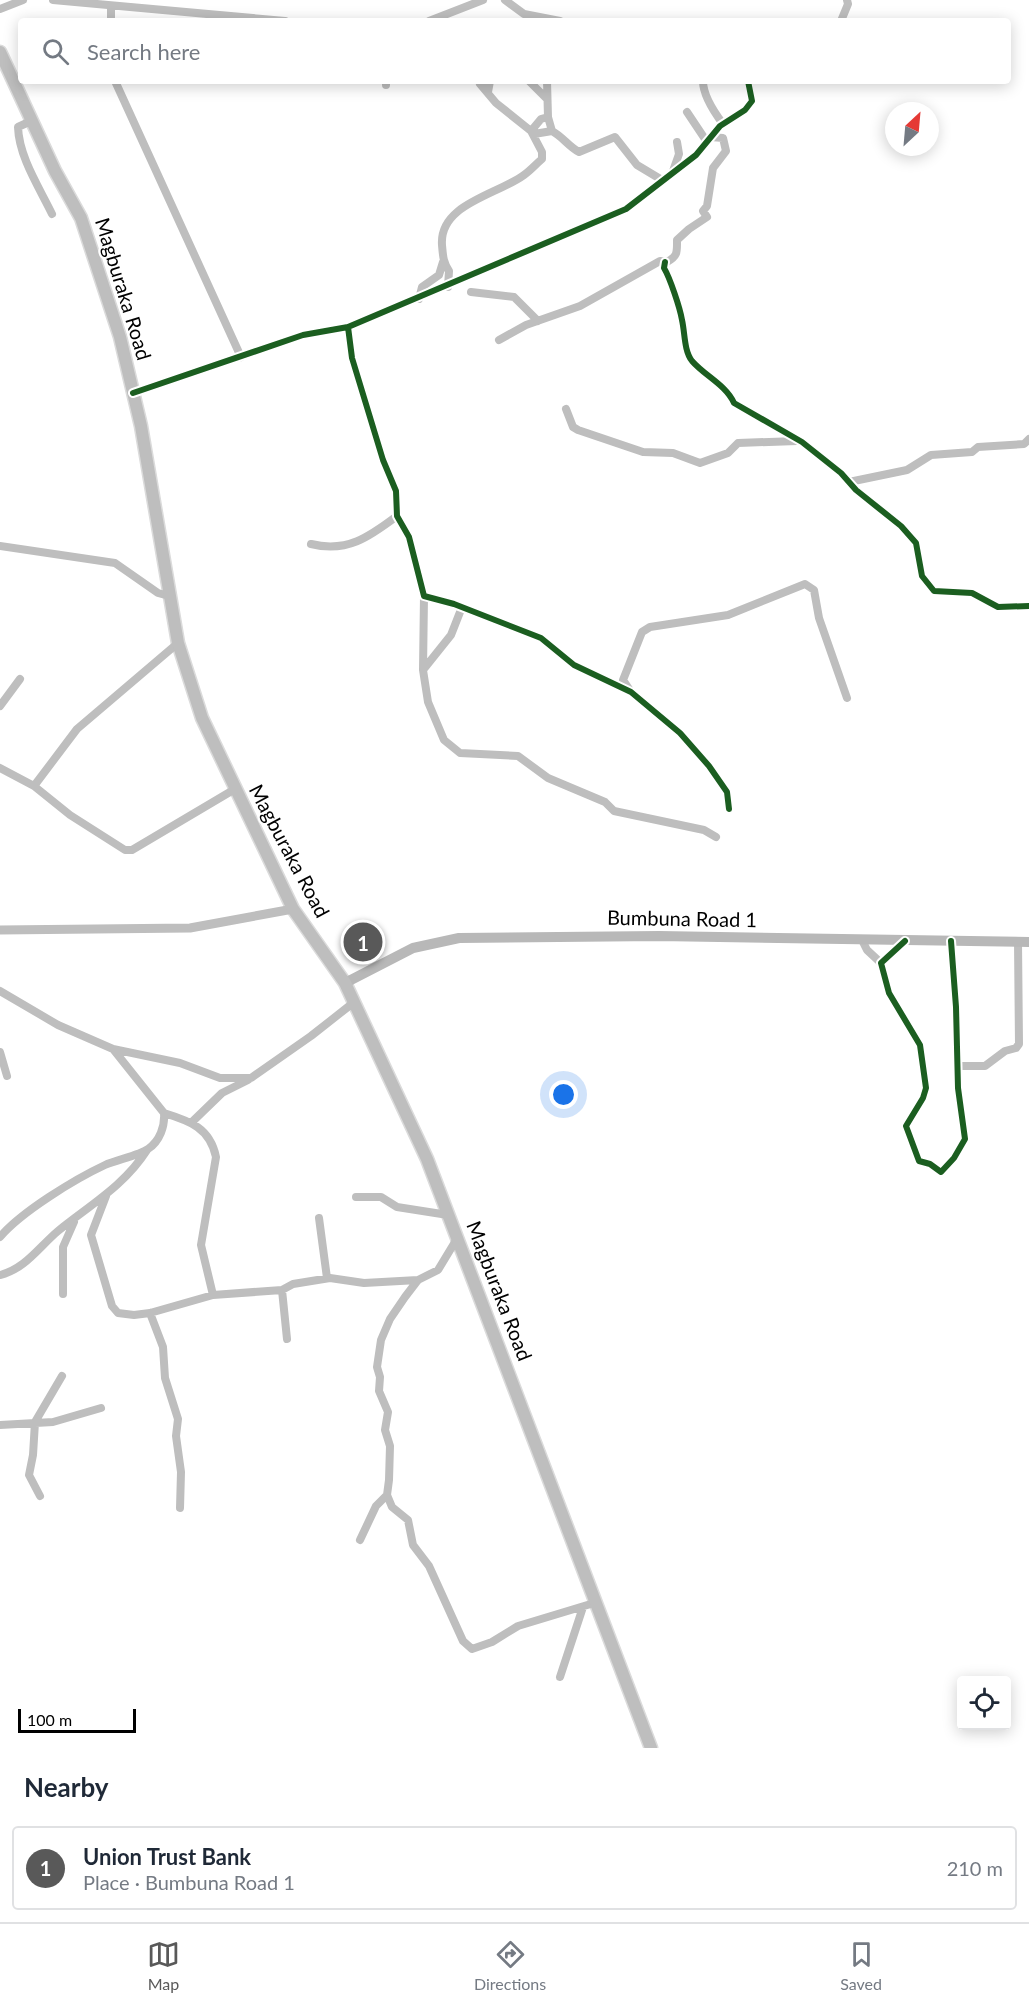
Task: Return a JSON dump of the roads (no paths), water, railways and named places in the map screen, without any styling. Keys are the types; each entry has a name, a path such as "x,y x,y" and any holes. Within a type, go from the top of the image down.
{"main road":[{"name":"Magburaka Road","path":"0,52 31,121 81,218 120,338 141,426 178,643 202,718 292,909 345,983 427,1159 458,1238 589,1605 651,1748"},
{"name":"Bumbuna Road 1","path":"345,983 413,948 459,938 659,936 1023,942"}],"street":[{"path":"0,9 23,0"},
{"path":"53,0 250,18"},
{"path":"437,18 483,0"},
{"path":"506,0 524,14 545,18"},
{"path":"842,18 848,4 846,0"},
{"path":"111,6 111,18"},
{"path":"116,84 241,357"},
{"path":"480,84 496,103 534,134 552,131 562,137 568,147 579,152 615,137 637,165 662,180"},
{"path":"488,92 489,84"},
{"path":"532,84 546,98"},
{"path":"547,84 548,117 552,131"},
{"path":"703,84 703,89 714,112 723,124"},
{"path":"133,393 303,335 348,327 448,287 476,271 626,209 696,155 723,124 745,110 752,101 749,84"},
{"path":"687,112 709,140"},
{"path":"531,130 541,119 548,117"},
{"path":"31,121 18,127 19,139 28,164 52,214"},
{"path":"419,298 422,287 439,275 443,262 441,235 448,220 461,207 478,201 524,175 542,159 542,152 531,130"},
{"path":"499,340 538,321 580,306 633,274 660,261 665,262 677,254 677,240 707,217 703,211 707,206 713,168 726,151 723,138 709,140"},
{"path":"673,171 679,154 677,142"},
{"path":"443,262 449,271 448,287"},
{"path":"665,262 664,268 680,312 692,360 709,378 729,392 734,403 802,442 901,526 916,543 922,576 934,591 972,593 998,607 1029,606"},
{"path":"471,292 514,297 538,321"},
{"path":"348,327 352,357 383,460 396,491 398,516 409,537 424,596 423,670 428,702 444,740 460,753 518,756 548,778 604,802 614,811 704,830 716,837"},
{"path":"566,409 573,427 578,430 643,452 673,453 700,463 728,453 738,443 778,440 802,442"},
{"path":"849,482 907,470 932,456 972,452 978,447 1024,444 1029,439"},
{"path":"311,544 325,548 355,544 398,516"},
{"path":"0,546 115,563 158,593 169,596"},
{"path":"623,680 636,651 636,642 642,632 650,627 728,615 805,584 814,590 819,618 847,698"},
{"path":"424,596 462,607 540,638 574,665 631,692 680,733 709,766 728,792 729,809"},
{"path":"423,670 451,635 462,607"},
{"path":"34,786 77,729 178,643"},
{"path":"0,706 20,679"},
{"path":"607,681 623,680"},
{"path":"623,680 631,692"},
{"path":"0,768 9,775 34,786 70,815 125,850 132,850 235,789"},
{"path":"0,930 190,928 292,909"},
{"path":"862,940 867,950 881,963 890,993 920,1045 926,1088 923,1098 906,1126 919,1161 930,1164 941,1172 954,1158 965,1139 957,1066 956,1007 951,941"},
{"path":"881,963 905,941"},
{"path":"957,1066 985,1066 1019,1044 1023,942"},
{"path":"2,995 58,1025 113,1048 180,1064 220,1078 251,1078"},
{"path":"192,1122 222,1093 251,1078 353,1003"},
{"path":"113,1048 164,1113 192,1122 213,1143 216,1157 201,1245 213,1295"},
{"path":"0,1052 7,1076"},
{"path":"0,1275 14,1272 57,1232 106,1196 135,1169 160,1135 164,1124 164,1113"},
{"path":"0,1237 25,1213 102,1167 147,1150"},
{"path":"106,1196 92,1235 112,1306 118,1313 134,1315 150,1313 213,1295 282,1290 293,1284 327,1278 364,1283 378,1280 418,1280 438,1270 458,1238"},
{"path":"356,1197 381,1197 397,1207 448,1215"},
{"path":"63,1294 63,1246 70,1226 80,1216"},
{"path":"319,1218 327,1278"},
{"path":"418,1280 390,1319 378,1351 379,1391 388,1412 385,1430 390,1446 387,1495 392,1508 408,1520 413,1545 429,1566 467,1647 472,1649 492,1642 518,1626 589,1605"},
{"path":"282,1290 287,1339"},
{"path":"150,1313 163,1347 165,1378 178,1419 176,1436 181,1472 180,1508"},
{"path":"40,1496 28,1474 33,1455 35,1422 62,1376"},
{"path":"0,1425 53,1422 101,1408"},
{"path":"360,1540 376,1506 387,1495"},
{"path":"560,1677 589,1605"}],"place":[{"name":"Union Trust Bank","path":"363,942"}]}
